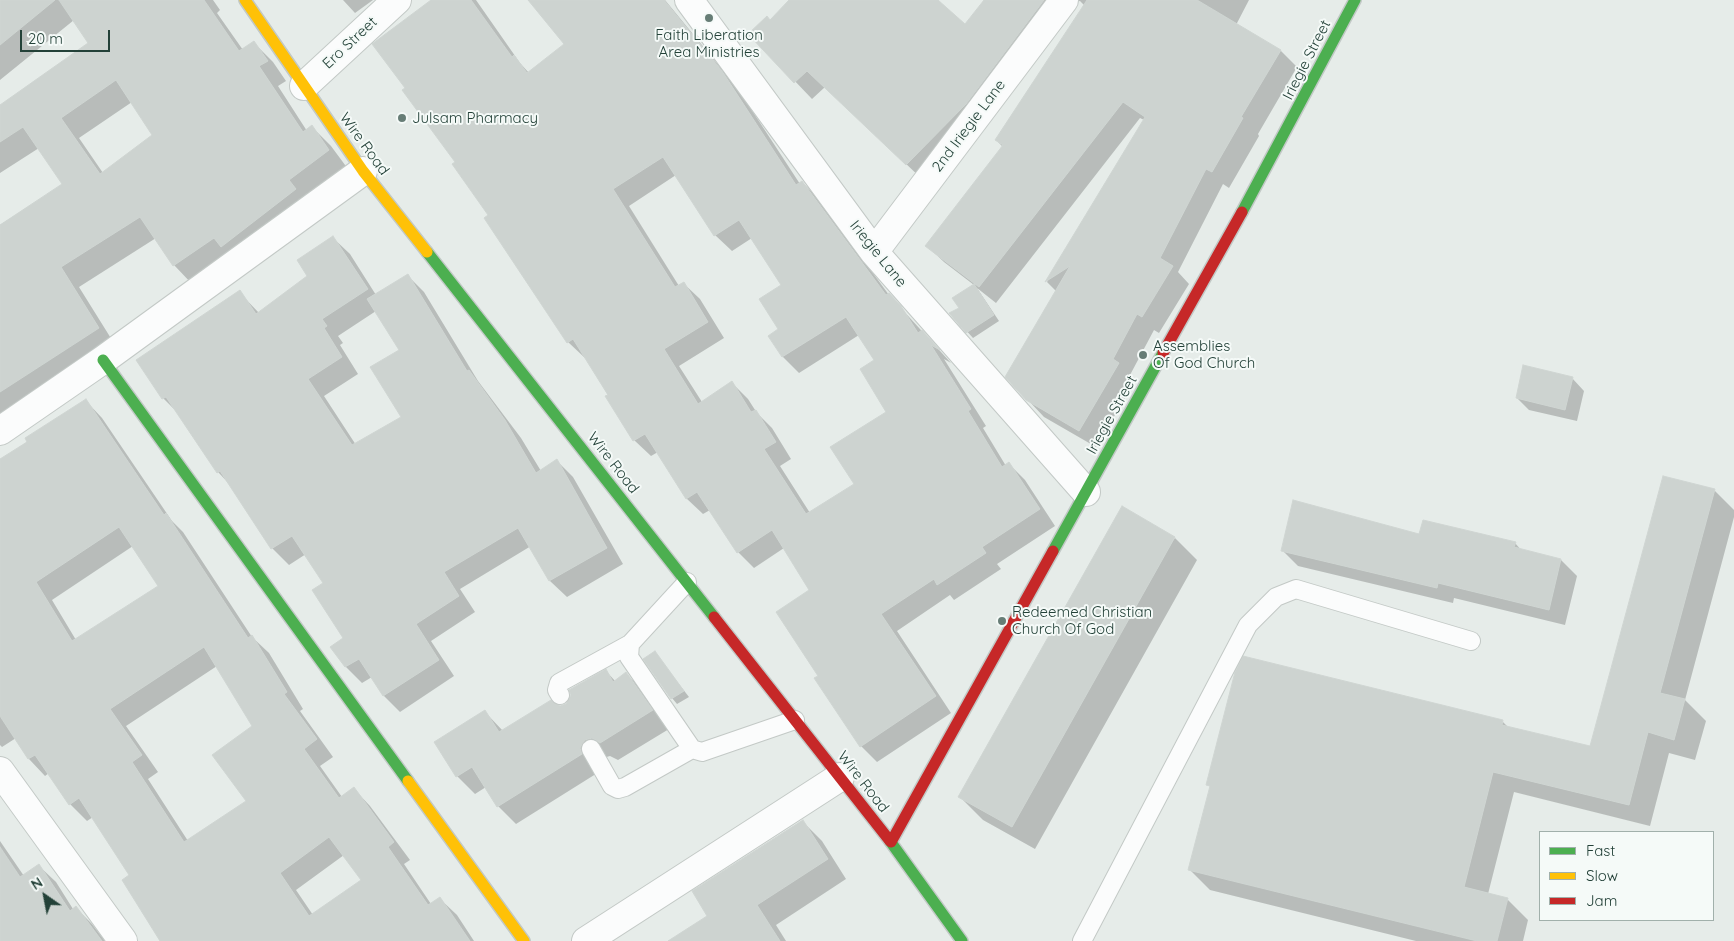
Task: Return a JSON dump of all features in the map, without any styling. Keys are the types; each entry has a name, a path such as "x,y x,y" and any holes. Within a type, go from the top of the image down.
{"street":[{"name":"Wire Road","path":"245,0 363,171 891,842 962,941"},
{"name":"Ero Street","path":"304,86 397,0"},
{"name":"Iriegie Lane","path":"689,0 874,252 1086,492"},
{"name":"2nd Iriegie Lane","path":"874,252 1064,0"},
{"name":"Iriegie Street","path":"891,842 1291,123 1355,0"},
{"path":"0,431 103,360 363,171"},
{"path":"103,360 524,941"},
{"path":"0,770 123,941"},
{"path":"586,941 840,777"}],"lane":[{"path":"560,695 557,690 559,683 630,644 687,582"},
{"path":"1082,941 1248,625 1276,597 1296,589 1471,641"},
{"path":"630,644 629,657 692,749 702,752 796,720"},
{"path":"591,749 612,786 618,788 625,787 692,749"}],"building":[{"path":"0,0 55,0 0,45"},
{"path":"59,0 204,0 239,51 254,41 268,61 259,66 303,132 312,125 329,150 289,180 296,189 221,247 214,238 173,266 140,217 61,267 99,328 0,392 0,225 62,184 23,127 0,142 0,105 88,43","holes":["116,80 152,135 100,174 61,118"]},
{"path":"431,0 471,0 512,57 514,55 527,73 564,44 528,0 664,0 722,71 796,185 802,181 886,295 889,293 901,306 918,333 922,330 940,350 931,345 971,409 968,411 1002,467 1009,462 1040,509 982,547 986,553 937,585 934,579 881,614 936,696 860,747 814,678 818,676 776,612 809,590 772,530 737,553 697,492 686,499 645,434 633,441 605,396 608,395 573,339 567,343 484,218 488,215 452,164 455,162 402,90 405,88 372,44","holes":["663,157 714,236 739,220 781,285 759,299 778,329 768,336 782,357 846,317 874,360 860,369 886,412 830,447 854,484 806,514 764,449 776,442 756,410 751,412 732,381 698,404 664,349 708,322 684,282 675,287 613,189"]},
{"path":"789,0 938,0 965,24 984,0 1044,0 966,104 906,165 807,71 794,83 748,34 767,16 770,20"},
{"path":"1087,0 1197,0 1281,50 1241,117 1243,118 1212,172 1206,169 1160,258 1173,266 1142,317 1137,314 1113,359 1119,363 1079,431 1026,400 1005,377 1070,266 1045,282 1145,117 1123,102 979,287 925,246 1003,145 995,140"},
{"path":"333,236 368,289 322,319 327,326 324,328 342,357 308,379 352,445 401,417 370,367 399,350 367,299 408,274 467,371 469,370 505,420 536,473 557,459 607,548 549,581 518,528 444,572 459,596 416,624 439,660 383,696 359,659 345,667 330,647 343,638 312,590 323,583 292,536 271,549 220,471 217,473 166,397 162,399 136,360 240,290 256,314 307,276 297,260"},
{"path":"974,284 994,315 966,333 949,313 959,308 952,298"},
{"path":"1523,365 1573,377 1565,410 1516,398"},
{"path":"86,399 164,515 166,513 248,638 252,635 287,692 284,694 317,739 304,749 339,798 354,787 394,842 388,847 428,905 440,897 470,941 160,941 122,880 129,875 79,798 69,805 35,755 28,759 0,716 0,459 27,442 25,438","holes":["119,527 158,586 72,641 36,582","204,647 252,726 212,755 246,801 184,842 132,762 142,755 110,709","329,837 361,880 309,916 280,873"]},
{"path":"1663,476 1715,489 1660,693 1685,699 1674,740 1648,732 1629,805 1493,772 1464,887 1508,898 1497,941 1477,941 1188,870 1210,786 1206,785 1235,672 1243,656 1503,720 1502,725 1590,746"},
{"path":"1293,500 1419,534 1423,520 1516,542 1514,547 1561,559 1549,610 1438,583 1437,588 1281,551"},
{"path":"1122,506 1175,537 1012,827 958,797"},
{"path":"655,651 684,691 671,699 643,659"},
{"path":"606,669 613,682 626,672 653,710 600,743 592,738 585,740 580,748 582,754 497,807 472,767 456,777 434,742 485,710 499,732 551,700 560,706 566,704 571,695 569,690"},
{"path":"803,820 828,859 757,905 780,941 668,941 707,916 692,891"},
{"path":"0,847 20,877 39,864 70,911 76,906 102,941 0,941"}],"traffic: fast":[{"path":"1242,212 1355,0"},
{"path":"427,252 714,617"},
{"path":"1053,551 1163,353"},
{"path":"103,360 408,781"},
{"path":"890,841 962,941"}],"traffic: slow":[{"path":"245,0 363,171 427,252"},
{"path":"408,781 524,941"}],"traffic: jam":[{"path":"1163,353 1242,212"},
{"path":"891,842 1053,551"},
{"path":"714,617 890,841"}],"place":[{"name":"Faith Liberation Area Ministries","path":"709,18"},
{"name":"Julsam Pharmacy","path":"402,118"},
{"name":"Assemblies Of God Church","path":"1143,355"},
{"name":"Redeemed Christian Church Of God","path":"1002,621"}]}
